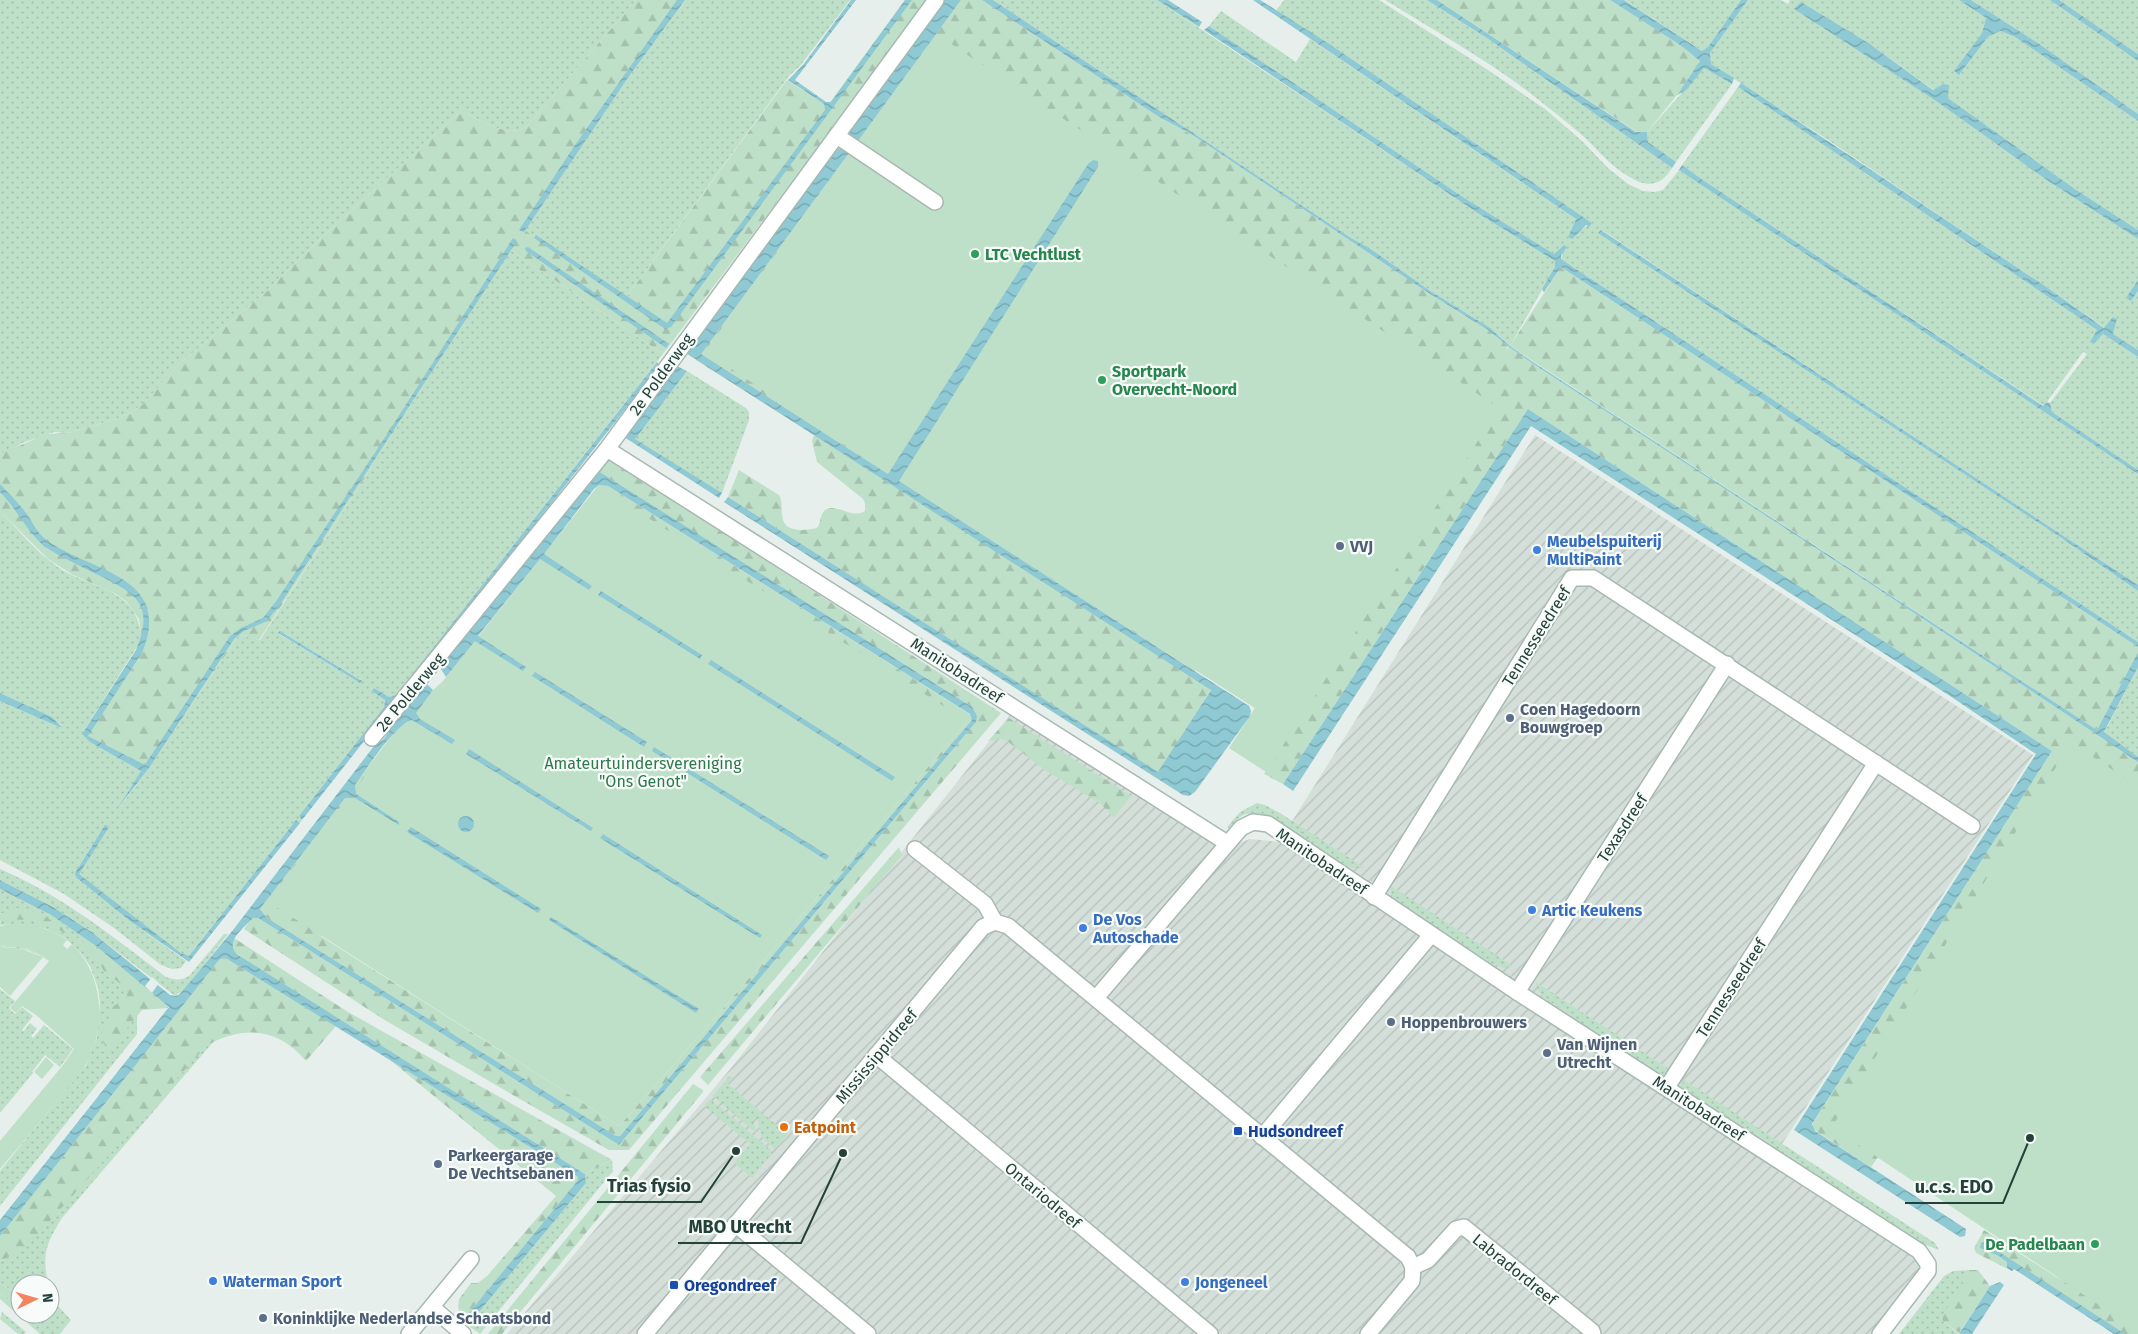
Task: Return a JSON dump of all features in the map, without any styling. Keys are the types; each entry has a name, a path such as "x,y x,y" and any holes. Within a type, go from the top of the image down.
{"street":[{"name":"2e Polderweg","path":"372,738 607,449 936,0"},
{"path":"836,136 935,202"},
{"name":"Manitobadreef","path":"607,449 1226,843 1241,828 1253,822 1268,824 1430,935 1919,1251 1928,1264 1928,1270 1880,1334"},
{"name":"Tennesseedreef","path":"1374,897 1572,578 1593,578 1972,826"},
{"name":"Texasdreef","path":"1517,992 1727,664"},
{"name":"Tennesseedreef","path":"1666,1087 1876,762"},
{"path":"1096,998 1226,843"},
{"path":"915,849 985,904 995,922 1008,926 1408,1257 1413,1267 1412,1281 1368,1334"},
{"name":"Mississippidreef","path":"645,1334 983,927 995,922"},
{"path":"1262,1137 1430,935"},
{"name":"Ontariodreef","path":"876,1055 1210,1334"},
{"path":"735,1224 868,1334"},
{"name":"Labradordreef","path":"1413,1267 1428,1260 1456,1229 1464,1227 1585,1325 1593,1334"},
{"path":"409,1334 438,1312 471,1259"},
{"path":"438,1312 463,1334"}],"shaded area":[{"path":"1535,435 2033,755 1773,1158 1929,1257 1881,1334 507,1334 731,1068 1014,710 1228,847 1250,839 1279,842"}],"green space":[{"path":"0,0 636,0 527,126 520,130 503,130 461,111 319,240 267,291 179,364 143,404 130,413 116,419 68,433 54,432 22,443 11,451 3,453 0,451"},
{"path":"636,0 686,0 627,79 523,229 625,299 787,80 824,104 825,109 905,0 928,0 663,354 509,249 354,495 259,640 239,635 149,768 88,736 139,658 142,639 139,619 126,601 116,594 73,575 48,559 0,511 0,451 3,453 46,434 68,433 116,419 130,413 143,404 179,364 267,291 319,240 461,111 503,130 520,130 527,126"},
{"path":"686,0 850,0 800,66 789,76 625,299 522,229 627,79"},
{"name":"Sportpark Overvecht-Noord","path":"961,0 982,0 1159,117 1191,134 1427,292 1488,330 1508,346 1506,350 1509,347 2138,762 2138,792 1871,1167 1813,1129 1813,1123 2052,751 1528,409 1283,784 1264,774 1403,545 1204,657 1195,671 821,431 815,435 1211,689 1159,773 728,497 739,470 779,495 783,521 790,528 806,530 817,528 823,512 830,508 855,514 865,511 863,499 817,462 812,441 814,435 696,360 849,153 927,205 855,145"},
{"path":"993,0 1157,0 1482,216 1555,261 1555,267 1510,346 1482,323"},
{"path":"1284,0 1379,0 1545,109 1581,140 1608,168 1628,184 1643,191 1655,192 1663,190 1679,170 1688,175 2138,474 2138,585 1602,230 1599,233 2063,539 2138,591 2138,642 1561,259 1564,245 1554,254 1463,197 1209,26 1221,11 1296,62 1310,39 1576,219 1568,237 1592,223 1331,45 1276,11"},
{"path":"1385,0 1427,0 1487,38 1672,168 1665,177 1651,184 1646,184 1627,176 1576,130 1526,90 1474,55"},
{"path":"1437,0 1610,0 1680,45 1700,61 1677,95 1647,132 1637,132"},
{"path":"1625,0 1741,0 1708,47 1702,51"},
{"path":"1748,0 1781,0 1788,4 1790,0 1959,0 1986,18 1982,33 1954,72 1960,74 1988,37 1999,31 2015,37 2138,121 2138,230 2075,189 1948,98 1943,84 1934,90 1867,42 1801,2 1795,9 1936,101 2048,181 2138,239 2138,280 2127,298 2131,301 2138,291 2138,350 2113,334 2117,319 2114,317 2105,328 1822,136 1711,64 1710,53"},
{"path":"1971,0 2050,0 2138,61 2138,114 2038,43"},
{"path":"2059,0 2138,0 2138,54"},
{"name":"Sportpark Overvecht-Noord","path":"936,34 1499,408 1266,772 1229,748 1255,708 898,481 705,351"},
{"path":"1704,68 1732,84 1676,162 1648,142 1647,132"},
{"path":"1738,87 2097,330 2091,342 2094,344 2103,334 2138,357 2138,470 2052,412 2050,403 2087,354 2083,352 2044,406 1682,165"},
{"path":"509,249 663,354 396,695 389,697 374,688 373,691 385,700 384,707 299,816 302,820 300,823 296,820 189,956 181,953 78,874 105,825 75,873 130,921 186,961 181,968 172,969 161,965 114,928 64,894 0,860 0,701 59,727 62,726 52,717 0,693 0,511 35,547 58,567 122,599 132,609 138,622 142,639 83,732 90,742 141,771 119,808 149,768 239,635 260,640","holes":["280,631 361,680 360,683 279,634"]},
{"path":"1561,267 2138,647 2138,652 2097,730 1510,346"},
{"path":"687,371 746,408 749,412 749,420 722,493 634,439"},
{"path":"605,459 613,461 1001,713 629,1150 609,1150 518,1098 383,1019 244,929 253,917 258,918 619,1145 976,722 972,707 598,472"},
{"path":"599,485 608,486 971,715 972,720 620,1136 616,1136 267,918 260,909 393,734 400,726 412,720 319,933 322,937 619,1126 709,1025 967,721 544,554"},
{"name":"Amateurtuindersvereniging \"Ons Genot\"","path":"598,486 967,721 709,1025 619,1126 267,901 433,690 443,681"},
{"path":"2138,667 2138,757 2104,733"},
{"path":"1009,718 1131,796 1114,818 1100,803 1046,771 1007,741 1001,739 988,741"},
{"path":"2071,743 2138,786 2138,1331 1832,1127"},
{"path":"1257,803 1280,813 1365,868 1350,868 1341,865 1282,825 1257,814 1243,815 1228,829 1228,826 1240,812"},
{"path":"899,847 902,855 708,1085 700,1077"},
{"path":"0,869 45,891 66,904 169,978 180,979 189,976 224,934 228,934 183,991 175,996 93,933 53,907 0,880"},
{"path":"1388,884 1513,966 1504,968 1491,963 1445,936 1394,900"},
{"path":"0,889 51,915 101,949 100,953 143,988 137,1011 137,1034 0,1206 0,1171 86,1065 97,1037 100,1003 98,988 90,966 80,952 65,938 47,929 18,924 0,925 2,913 0,914"},
{"path":"16,908 27,910 49,919 99,954 101,949 168,1004 168,1008 142,1010 107,1053 102,1035 102,1027 109,1020 112,1007 127,998 126,990 105,972 88,949 66,933 53,927 27,920 0,921 0,914"},
{"path":"26,924 47,929 67,940 63,945 67,949 72,944 82,956 96,985 99,1000 99,1016 93,1048 84,1067 0,1169 0,1141 74,1049 36,1015 22,1006 16,1013 10,1008 50,960 26,948 0,945 0,926"},
{"path":"234,938 348,1012 612,1160 585,1174 245,960 232,950 231,945"},
{"path":"0,945 23,947 36,954 26,950 0,947"},
{"path":"0,947 19,948 43,957 10,996 0,987"},
{"path":"224,957 336,1026 306,1061 284,1042 260,1033 235,1034 207,1045 40,1232 24,1248 0,1262 0,1236 219,960"},
{"path":"1536,982 1672,1071 1665,1081 1543,997 1537,988"},
{"path":"0,989 15,1001 9,1008 15,1014 22,1007 33,1016 22,1030 24,1031 30,1023 37,1029 31,1036 33,1038 44,1025 73,1049 60,1067 45,1055 33,1073 0,1113"},
{"path":"214,1041 62,1218 52,1235 47,1249 45,1264 46,1274 10,1274 10,1290 0,1282 0,1262 9,1257 206,1045"},
{"path":"46,1057 54,1065 42,1079 34,1072"},
{"path":"390,1060 578,1177 578,1180 468,1314 458,1308 459,1299 471,1283 478,1283 487,1276 556,1196"},
{"path":"730,1075 733,1077 728,1084 780,1128 777,1132 781,1135 785,1131 788,1134 775,1149 762,1138 757,1118 753,1119 756,1133 713,1096"},
{"path":"1684,1080 1935,1243 1939,1250 1911,1239 1679,1089"},
{"path":"693,1084 703,1090 703,1092 502,1334 488,1334"},
{"path":"710,1099 773,1152 752,1178 734,1163 750,1144 704,1106"},
{"path":"612,1160 613,1171 480,1334 463,1322 458,1308 474,1318 586,1183 585,1174"},
{"path":"1984,1230 2056,1277 2138,1317 2138,1334 2116,1334 2014,1269 2012,1271 1976,1253 1974,1248"},
{"path":"1969,1270 1943,1321 1959,1334 1899,1334 1944,1276 1953,1271"},
{"path":"1969,1270 1978,1270 1990,1286 1959,1333 1943,1321 1942,1317"},
{"path":"0,1282 10,1290 10,1298 9,1299 0,1293"},
{"path":"0,1293 9,1299 10,1298 10,1308 0,1299"},
{"path":"60,1308 71,1320 60,1334 40,1334 29,1324 60,1324"},
{"path":"2,1312 10,1319 10,1324 16,1324 26,1332 18,1334 0,1319"}],"water":[{"path":"677,0 685,0 627,79 524,232 519,230 575,145"},
{"path":"851,0 856,0 795,80 826,102 831,102 905,0 912,0 671,327 665,329 534,238 536,235 667,323 825,110 824,104 788,80 803,65"},
{"path":"944,0 961,0 855,145 846,134 848,130"},
{"path":"982,0 993,0 1351,238 1369,248 1429,290 1490,328 1510,346 1530,360 2097,730 2138,652 2138,667 2104,732 2138,757 2138,762 1866,581 1532,363 1488,330 1427,292 1191,134 1159,117"},
{"path":"1157,0 1168,0 1202,22 1199,27"},
{"path":"1253,0 1260,0 1331,45 1592,223 1589,227 1586,225 1572,239 1568,237 1576,219"},
{"path":"1427,0 1437,0 1636,132 1647,132 1648,142 1676,162 1672,168 1487,38"},
{"path":"1610,0 1624,0 1702,51 1708,47 1741,0 1748,0 1710,53 1711,64 1734,78 1732,84 1704,68 1686,90 1677,95 1700,61 1680,45"},
{"path":"1959,0 1971,0 2038,43 2138,114 2138,121 2015,37 2000,31 1988,37 1959,75 1954,71 1982,33 1986,18"},
{"path":"2050,0 2059,0 2138,54 2138,61"},
{"path":"1801,2 1867,42 1933,90 1943,84 1949,85 1948,98 2075,189 2138,230 2138,239 2048,181 1936,101 1794,9"},
{"path":"1209,26 1463,197 1554,254 1564,245 1567,247 1561,255 1561,259 2138,642 2138,647 1561,267 1544,292 1542,289 1555,267 1555,261 1482,216 1204,30"},
{"path":"1741,83 2045,286 2104,328 2113,317 2117,319 2113,334 2138,350 2138,357 2103,334 2094,344 2090,342 2097,330 1738,87"},
{"path":"842,148 849,153 701,354 888,474 1088,164 1093,160 1098,161 1098,167 899,481 1249,706 1250,716 1195,792 1189,796 1183,795 724,502 728,497 1158,772 1211,690 686,352 835,149"},
{"path":"1682,165 2043,406 2047,402 2050,403 2052,412 2138,470 2138,474 1679,170"},
{"path":"1601,230 2138,585 2138,591 2063,539 1598,233"},
{"path":"513,238 517,241 279,606 267,621 244,631 234,639 149,768 118,808 141,771 90,742 82,734 136,650 142,634 144,621 142,610 138,601 121,587 45,547 0,492 0,484 23,509 44,538 121,578 137,590 147,606 149,626 142,653 88,736 143,764 146,763 230,636 241,628 263,618 277,600 380,445"},
{"path":"528,247 669,344 666,348 526,251 525,248"},
{"path":"2138,280 2138,291 2131,301 2126,298"},
{"path":"657,362 660,365 302,820 299,816 384,707 385,700 372,691 374,688 389,697 396,695"},
{"path":"677,366 687,371 635,439 722,493 719,498 624,437"},
{"path":"1528,409 2052,751 1812,1124 1815,1131 1966,1229 1965,1236 1960,1237 1794,1130 2036,754 1950,696 1531,426 1293,791 1283,784"},
{"path":"598,471 972,707 977,716 976,722 619,1145 258,918 253,918 236,935 233,945 238,955 585,1174 586,1183 474,1318 468,1314 578,1180 578,1177 224,957 219,960 0,1236 0,1220 169,1007 96,946 51,915 0,889 0,880 53,907 93,933 170,995 179,995 233,930 374,746 385,737 387,729 427,684 433,690 416,713 420,719 455,740 452,744 412,720 405,723 389,738 355,785 356,794 399,822 399,825 355,798 345,798 260,909 267,918 616,1136 620,1136 972,720 970,714 608,486 599,485 544,554 592,586 589,590 540,559 478,636 526,667 523,671 475,641 446,677 441,669 443,662"},
{"path":"601,591 702,655 700,659 598,595"},
{"path":"280,631 362,681 360,683 278,633"},
{"path":"711,660 895,777 892,781 708,664"},
{"path":"535,672 647,742 644,747 532,676"},
{"path":"0,693 52,717 62,727 0,701"},
{"path":"654,747 829,856 826,860 652,751"},
{"path":"469,749 593,828 591,831 466,754"},
{"path":"463,816 469,816 474,821 472,830 463,832 458,827 458,821"},
{"path":"296,820 300,823 189,962 130,921 76,877 75,873 105,825 109,827 79,874 181,953 189,956"},
{"path":"411,827 541,909 538,913 407,832"},
{"path":"603,834 762,935 760,938 600,838"},
{"path":"551,917 699,1009 696,1013 549,920"},
{"path":"1984,1242 2125,1334 2114,1334 2014,1269 2012,1271 2007,1268 2007,1262 1999,1256 1980,1248 1981,1243"},
{"path":"2000,1282 2004,1285 1972,1334 1959,1334 1990,1286"}],"pier":[{"path":"152,977 159,983 152,993 145,986"}],"place":[{"name":"LTC Vechtlust","path":"975,254"},
{"name":"Sportpark Overvecht-Noord","path":"1102,380"},
{"name":"VVJ","path":"1340,546"},
{"name":"Meubelspuiterij MultiPaint","path":"1537,550"},
{"name":"Coen Hagedoorn Bouwgroep","path":"1510,718"},
{"name":"Artic Keukens","path":"1532,910"},
{"name":"De Vos Autoschade","path":"1083,928"},
{"name":"Hoppenbrouwers","path":"1391,1022"},
{"name":"Van Wijnen Utrecht","path":"1547,1053"},
{"name":"Eatpoint","path":"784,1127"},
{"name":"Hudsondreef","path":"1238,1131"},
{"name":"u.c.s. EDO","path":"2030,1138"},
{"name":"Trias fysio","path":"736,1151"},
{"name":"MBO Utrecht","path":"843,1153"},
{"name":"Parkeergarage De Vechtsebanen","path":"438,1164"},
{"name":"De Padelbaan","path":"2095,1244"},
{"name":"Waterman Sport","path":"213,1281"},
{"name":"Jongeneel","path":"1185,1282"},
{"name":"Oregondreef","path":"674,1285"},
{"name":"Koninklijke Nederlandse Schaatsbond","path":"263,1318"}]}
